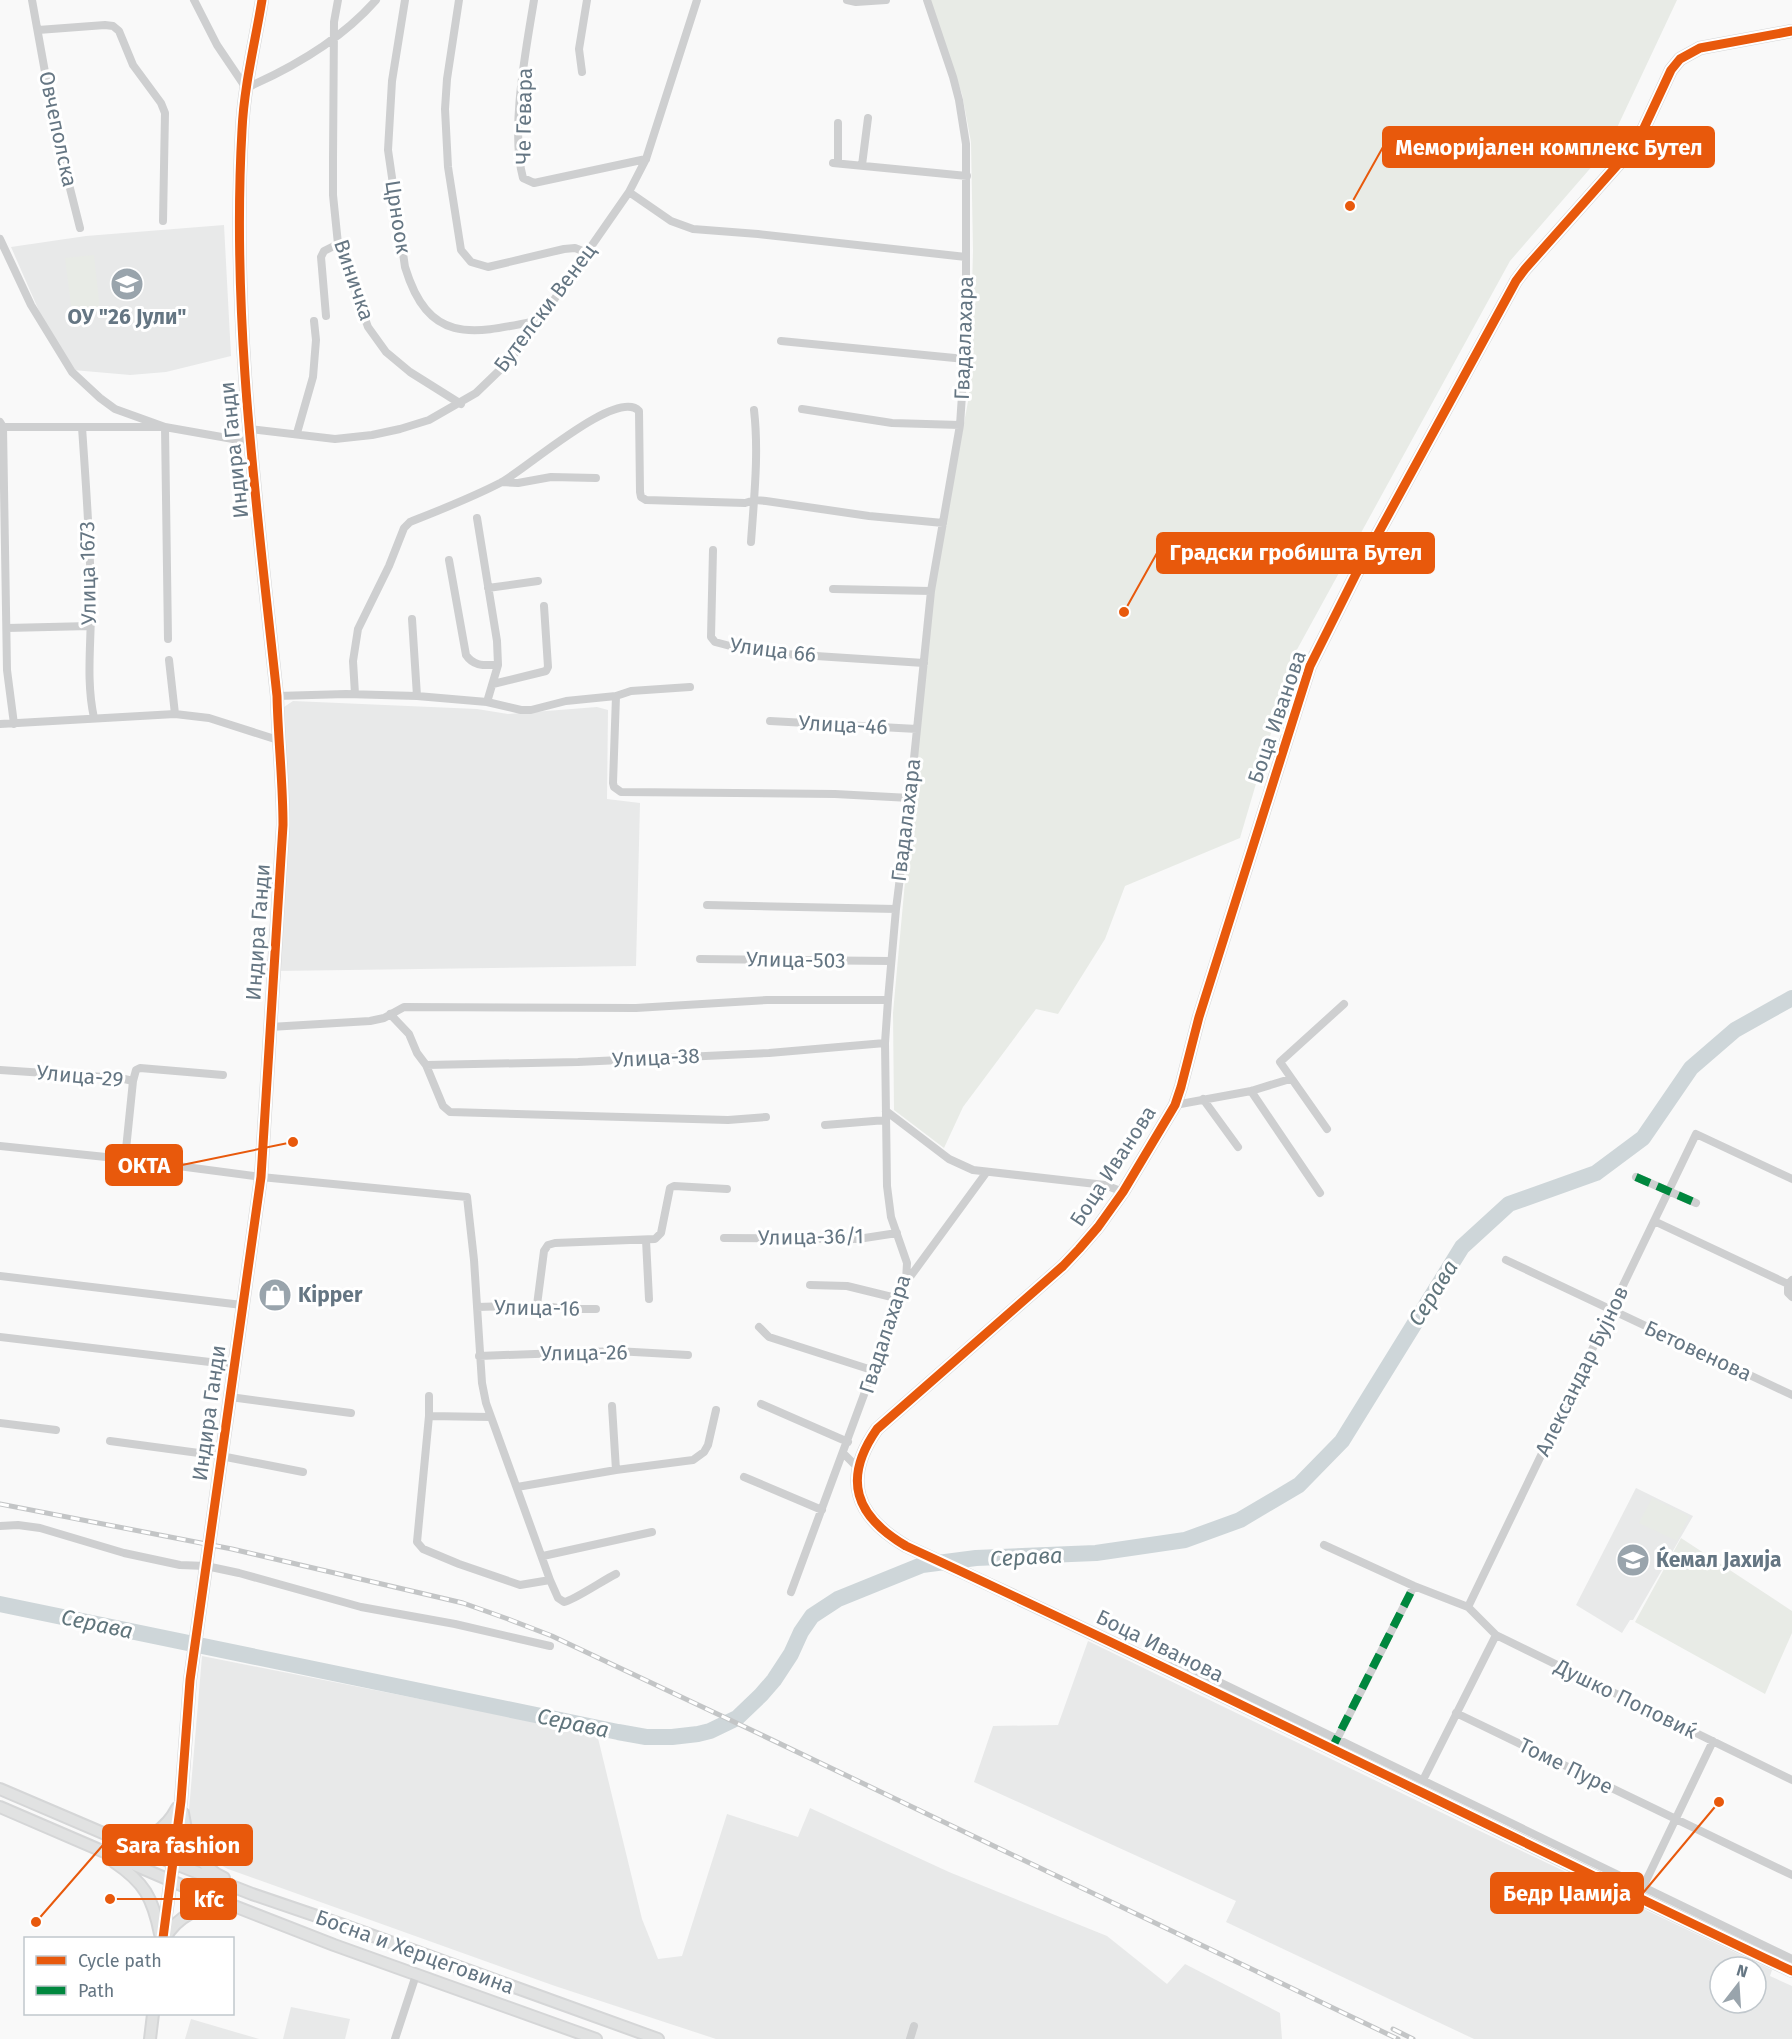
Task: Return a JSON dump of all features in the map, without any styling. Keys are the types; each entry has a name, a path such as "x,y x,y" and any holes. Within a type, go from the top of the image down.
{"street":[{"name":"Овчеполска","path":"32,0 56,133 80,228"},
{"path":"194,0 217,45 246,88 285,69 334,40 364,14 376,0"},
{"name":"Индира Ганди","path":"163,1937 181,1801 197,1631 261,1178 283,825 283,780 278,740 277,696 250,442 240,295 242,130 246,88 262,0"},
{"name":"Виничка","path":"338,0 334,22 333,195 338,244 368,327 386,352 410,372 461,404"},
{"name":"Црноок","path":"405,0 392,81 388,150 405,267 410,282 420,303 434,318 450,327 465,331 511,327 540,321"},
{"path":"459,0 445,109 448,167 461,250 471,262 488,267 564,249 575,248 588,253"},
{"name":"Че Гевара","path":"534,0 519,119 519,164 523,178 534,183 646,159"},
{"path":"582,72 579,49 587,0"},
{"name":"Бутелски Венец","path":"249,429 335,439 372,435 429,420 461,404 476,393 504,366 526,340 629,192 646,159 697,0"},
{"path":"847,0 856,2 886,0"},
{"name":"Гвадалахара","path":"791,1592 875,1371 906,1281 907,1267 891,1217 887,1186 885,1043 896,909 931,591 960,425 965,359 966,144 959,100 927,0"},
{"path":"38,30 105,25 113,26 118,30 133,64 161,103 165,113 163,221"},
{"name":"Боца Иванова","path":"1792,31 1700,48 1680,59 1671,70 1644,128 1629,152 1516,281 1356,574 1310,666 1198,1017 1175,1105 1124,1192 1098,1227 1063,1266 877,1429 863,1452 857,1482 867,1514 887,1535 906,1546 1166,1668 1331,1750 1570,1858 1792,1971"},
{"path":"862,165 868,118"},
{"path":"838,123 835,163 967,176"},
{"path":"629,192 671,220 693,229 966,257"},
{"path":"0,239 31,305 72,372 100,398 116,409 165,427"},
{"path":"326,316 321,257 324,251 338,244"},
{"path":"297,433 313,377 316,339 314,321"},
{"path":"781,341 965,359"},
{"path":"355,694 353,661 357,629 389,566 404,528 410,522 502,482 586,422 616,409 631,406 639,411 641,497 656,501 745,503 755,500 869,516 943,523"},
{"path":"802,409 871,421 960,425"},
{"path":"751,542 755,500 756,426 754,410"},
{"path":"14,724 6,670 7,628 1,426 165,427 250,442"},
{"name":"Улица 1673","path":"82,427 90,568 88,675 94,718"},
{"path":"165,427 168,639"},
{"path":"502,482 518,483 551,477 596,478"},
{"path":"477,518 497,641 498,665 487,702"},
{"name":"Улица 66","path":"713,550 711,637 715,642 753,652 924,663"},
{"path":"449,560 466,655 471,662 477,664 498,665"},
{"path":"488,588 538,581"},
{"path":"832,589 931,591"},
{"path":"493,684 546,671 548,666 544,606"},
{"path":"412,619 417,696"},
{"path":"7,628 90,626"},
{"path":"170,660 176,714"},
{"path":"277,696 355,694 417,696 487,702 513,710 531,710 566,701 616,696 646,689 690,687"},
{"path":"616,696 613,783 614,787 621,792 835,794 910,798"},
{"path":"0,724 176,714 209,718 278,740"},
{"name":"Улица-46","path":"770,721 917,729"},
{"path":"707,905 896,909"},
{"name":"Улица-503","path":"700,959 891,962"},
{"path":"270,1027 370,1022 404,1007 636,1008 767,1000 888,1000"},
{"path":"1327,1129 1280,1062 1344,1004"},
{"path":"390,1014 409,1034 417,1053 426,1065 443,1106 450,1112 728,1120 766,1117"},
{"name":"Улица-38","path":"426,1065 578,1062 769,1053 885,1043"},
{"name":"Улица-29","path":"0,1070 120,1078 133,1081 136,1070 140,1068 223,1075"},
{"path":"1175,1105 1251,1091 1290,1079"},
{"path":"125,1159 133,1081"},
{"path":"1251,1091 1320,1193"},
{"path":"1203,1099 1238,1147"},
{"path":"825,1125 886,1116 949,1159 973,1170 1106,1185 1124,1192"},
{"name":"Александар Бујнов","path":"1468,1607 1696,1134 1792,1179"},
{"path":"0,1146 125,1159 261,1178 466,1197 474,1260 482,1383 490,1417 550,1580 558,1598 564,1602 570,1601 583,1591 616,1574"},
{"path":"906,1281 986,1173"},
{"path":"1636,1177 1696,1203"},
{"path":"537,1305 544,1251 548,1245 646,1240 659,1237 670,1188 674,1186 727,1189"},
{"path":"1654,1221 1790,1282 1788,1293 1792,1297"},
{"name":"Улица-36/1","path":"724,1238 858,1239 897,1233"},
{"path":"646,1240 649,1299"},
{"name":"Бетовенова","path":"1506,1260 1792,1395"},
{"path":"0,1276 242,1305"},
{"path":"810,1285 848,1286 900,1299"},
{"name":"Улица-16","path":"477,1307 537,1305 566,1309 596,1309"},
{"path":"759,1326 769,1337 875,1371"},
{"path":"0,1337 235,1365"},
{"name":"Улица-26","path":"480,1356 616,1351 688,1355"},
{"path":"429,1396 417,1542 423,1549 520,1585 550,1580"},
{"path":"230,1397 351,1413"},
{"path":"761,1404 848,1442"},
{"path":"612,1406 616,1470"},
{"path":"517,1488 616,1470 693,1460 704,1452 708,1445 716,1410"},
{"path":"429,1416 490,1417"},
{"path":"0,1423 56,1430"},
{"path":"110,1441 220,1456 303,1472"},
{"path":"844,1454 858,1468"},
{"path":"744,1477 822,1510"},
{"path":"0,1526 18,1525 40,1528 124,1553 180,1565 206,1566 275,1581 361,1607 455,1624 550,1646"},
{"path":"543,1556 652,1532"},
{"path":"1324,1545 1414,1586 1468,1607"},
{"path":"1331,1750 1414,1586"},
{"name":"Душко Поповиќ","path":"1468,1607 1496,1635 1792,1780"},
{"path":"1423,1780 1496,1635"},
{"path":"1166,1668 1176,1661 1423,1780 1570,1858 1643,1887 1792,1959"},
{"name":"Томе Пуре","path":"1456,1713 1792,1875"},
{"path":"1643,1887 1713,1742"},
{"name":"Босна и Херцеговина","path":"0,1789 252,1894 343,1925 638,2036 658,2039"},
{"path":"116,1839 133,1841 149,1837 163,1828 181,1801"},
{"path":"181,1801 189,1839 201,1861 218,1876 252,1894"},
{"path":"0,1807 94,1848 130,1873 144,1886 153,1905 163,1937"},
{"name":"Босна и Херцеговина","path":"94,1848 170,1881 416,1975 596,2039"},
{"path":"164,1937 179,1920 192,1912 225,1902"},
{"path":"396,2039 416,1975"},
{"path":"150,2039 153,2015"},
{"path":"910,2039 914,2026"}],"shaded area":[{"path":"930,0 1677,0 1607,149 1510,261 1294,655 1240,838 1125,886 1105,939 1058,1014 1036,1009 963,1107 944,1148 894,1110 893,1013 925,663 937,569 969,396 973,251 971,142 962,94"},
{"name":"ОУ \"26 Јули\"","path":"224,225 231,356 166,372 130,375 73,370 43,320 11,247 86,236"},
{"path":"94,255 100,310 72,313 65,258"},
{"path":"293,701 477,709 508,714 597,707 608,710 607,799 640,803 636,966 276,971 281,709"},
{"name":"Ќемал Јахија","path":"1636,1488 1693,1516 1633,1620 1630,1620 1622,1633 1576,1605"},
{"path":"1652,1498 1689,1516 1677,1541 1639,1523"},
{"path":"1681,1538 1792,1611 1792,1633 1765,1694 1635,1622"},
{"path":"1088,1641 1740,1955 1708,1955 1708,2015 1768,2015 1768,1968 1772,1970 1770,1976 1792,1986 1792,2039 1474,2039 1226,1922 1236,1901 974,1782 993,1726 1058,1725"},
{"path":"202,1656 597,1734 642,1919 658,1959 682,1956 727,1814 798,1837 810,1808 949,1872 1107,1936 1167,1984 1185,1964 1280,2013 1282,2039 716,2039 555,1986 228,1869 202,1855 194,1846 188,1822"},
{"path":"291,2007 350,2019 345,2039 283,2039"},
{"path":"191,2019 259,2039 185,2039"}],"waterway":[{"name":"Серава","path":"0,1604 618,1732 646,1737 672,1737 710,1731 737,1718 761,1695 791,1654 801,1632 812,1616 838,1599 922,1565 976,1558 1096,1553 1185,1540 1240,1520 1299,1485 1342,1441 1462,1247 1509,1204 1596,1173 1643,1138 1691,1068 1735,1030 1792,998"}],"railway":[{"path":"0,1504 232,1549 463,1603 508,1619 552,1636 745,1727 1398,2039"},
{"path":"1393,2029 1413,2039"}],"marked path":[{"path":"1636,1177 1696,1203"},
{"path":"1331,1750 1414,1586"}],"cycle path":[{"path":"163,1937 181,1801 190,1680 261,1177 283,825 277,696 254,484 240,272 243,114 262,0"},
{"path":"1792,31 1700,48 1680,59 1671,70 1644,128 1629,152 1516,281 1356,574 1310,666 1199,1017 1175,1105 1123,1192 1098,1227 1063,1266 877,1429 866,1447 857,1480 859,1495 865,1509 875,1522 906,1546 1792,1971"}],"place":[{"name":"Меморијален комплекс Бутел","path":"1350,206"},
{"name":"ОУ \"26 Јули\"","path":"127,284"},
{"name":"Градски гробишта Бутел","path":"1124,612"},
{"name":"ОКТА","path":"293,1142"},
{"name":"Kipper","path":"275,1295"},
{"name":"Ќемал Јахија","path":"1633,1560"},
{"name":"Бедр Џамија","path":"1719,1802"},
{"name":"kfc","path":"110,1899"},
{"name":"Sara fashion","path":"36,1922"}]}
